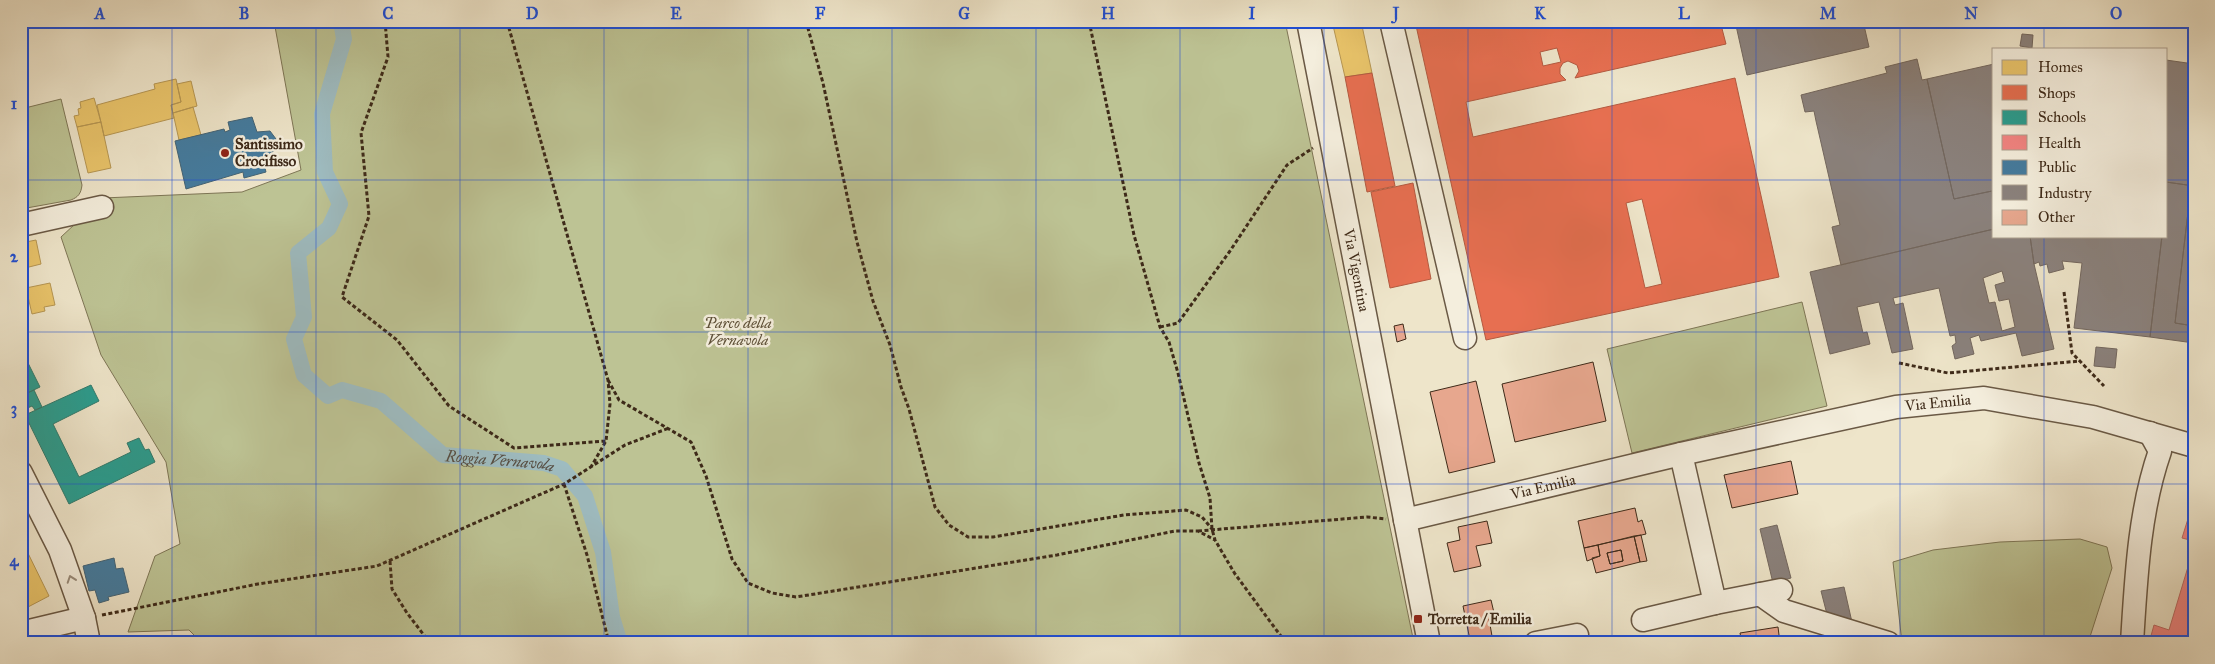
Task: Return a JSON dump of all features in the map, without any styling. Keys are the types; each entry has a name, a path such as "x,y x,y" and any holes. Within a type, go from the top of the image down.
{"street":[{"name":"Via Vigentina","path":"1308,21 1395,519 1429,643"},
{"path":"1391,21 1465,338"},
{"path":"21,225 102,207"},
{"name":"Via Emilia","path":"1395,519 1896,407 1984,398 2093,416 2194,446"},
{"path":"2132,643 2142,532 2153,471 2160,451 2150,433"},
{"path":"1682,454 1715,602"},
{"path":"21,473 60,550 84,618 89,643"},
{"path":"1643,620 1715,602 1770,592 1784,610 1888,643"},
{"path":"21,633 84,618"},
{"path":"1536,643 1577,634"}],"path":[{"path":"385,21 388,57 361,133 368,216 342,297 397,340 449,406 514,448 606,441"},
{"path":"508,21 608,380 610,404 606,441 591,468"},
{"path":"806,21 823,83 861,258 909,409 935,507 943,520 968,537 993,537 1124,515 1186,510 1202,517 1212,529"},
{"path":"1089,21 1134,235 1160,327 1169,342 1178,373 1199,463 1210,498 1212,529 1215,540 1253,601 1286,643"},
{"path":"1160,327 1178,324 1230,251 1287,165 1311,151 1314,146"},
{"path":"2064,292 2072,353 2104,386"},
{"path":"1899,363 1948,373 2080,361"},
{"path":"608,380 619,400 691,442 706,476 732,559 748,583 772,593 796,596 1057,555 1176,531 1198,531 1367,517 1395,519"},
{"path":"84,618 258,584 377,566 564,484 625,445 669,428"},
{"path":"564,484 587,556 609,643"},
{"path":"1198,531 1215,540"},
{"path":"390,560 392,589 406,613 430,643"}],"green space":[{"name":"Parco della Vernavola","path":"274,21 1285,21 1414,643 202,643 189,630 128,632 155,556 180,544 166,462 101,355 61,237 103,198 242,192 301,170"},
{"path":"61,99 82,185 81,191 71,200 21,209 21,109"},
{"path":"1802,302 1827,406 1632,453 1607,349"},
{"path":"2080,539 2107,547 2112,568 2088,643 1902,643 1893,562 1933,550 2000,542"}],"building: Homes":[{"path":"1332,21 1361,21 1372,73 1345,77"},
{"path":"176,79 181,102 171,105 174,118 104,136 97,105 155,89 154,84"},
{"path":"191,81 197,106 173,113 171,105 181,102 177,84"},
{"path":"94,98 101,122 77,127 74,116 79,115 80,102"},
{"path":"193,107 201,135 179,140 173,113"},
{"path":"101,122 111,168 88,173 77,127"},
{"path":"36,240 41,264 21,269 21,243"},
{"path":"50,283 55,305 44,307 45,311 32,314 26,288"},
{"path":"21,539 49,596 28,607 21,592"}],"building: Shops":[{"path":"1415,21 1720,21 1726,44 1575,78 1579,71 1577,65 1568,61 1563,63 1560,68 1560,74 1566,80 1466,102 1473,137 1735,78 1779,277 1486,340","holes":["1557,48 1561,62 1543,66 1540,52","1642,199 1662,284 1645,288 1626,203"]},
{"path":"1372,73 1395,186 1367,192 1345,77"},
{"path":"1413,183 1431,279 1390,288 1371,192"}],"building: Schools":[{"path":"21,349 40,387 21,396"},
{"path":"91,385 99,401 53,424 79,477 131,452 127,443 139,438 145,450 149,449 155,462 69,504 25,415"},
{"path":"34,390 42,407 35,410 32,406 21,411 21,396"}],"building: Health":[{"path":"2192,506 2194,507 2194,541 2182,538"},
{"path":"2194,547 2194,643 2149,643 2154,625 2169,630"}],"building: Public":[{"name":"Santissimo Crocifisso","path":"252,117 257,132 270,131 276,139 273,152 262,157 266,172 244,178 243,172 186,189 175,141 224,129 225,132 230,130 228,122"},
{"path":"114,558 116,569 123,568 129,592 108,597 109,600 99,603 95,590 89,591 83,566"}],"building: Industry":[{"path":"1735,21 1863,21 1869,47 1747,75"},
{"path":"2022,34 2033,35 2032,48 2020,46"},
{"path":"1917,59 1922,80 1927,79 1954,199 1992,191 1992,229 1841,265 1832,227 1840,225 1814,111 1805,112 1801,95 1887,73 1885,67"},
{"path":"2168,60 2194,64 2194,186 2168,182"},
{"path":"1992,64 1992,191 1954,199 1927,79"},
{"path":"2168,182 2194,186 2194,195 2190,195 2175,323 2194,326 2194,343 2150,337 2162,238 2168,238"},
{"path":"2190,195 2194,195 2194,326 2175,323"},
{"path":"1992,229 1992,238 2030,238 2034,264 2054,349 2022,356 2016,333 1981,341 1979,335 1970,338 1974,354 1955,359 1952,346 1956,343 1955,335 1950,336 1939,288 1893,298 1895,305 1903,303 1913,349 1892,353 1879,302 1857,307 1863,333 1867,332 1870,344 1830,354 1810,272","holes":["2002,271 2005,282 1995,285 1999,301 2009,299 2015,327 2002,331 1995,302 1989,303 1983,278"]},
{"path":"2030,238 2162,238 2150,337 2074,328 2082,263 2062,261 2064,269 2049,273 2047,264 2040,266 2039,262 2034,264"},
{"path":"2096,347 2117,349 2115,368 2094,366"},
{"path":"1777,525 1791,578 1773,583 1760,529"},
{"path":"1844,587 1854,631 1829,622 1821,591"}],"building: Other":[{"path":"1403,324 1406,339 1397,342 1394,326"},
{"path":"1593,362 1606,421 1515,442 1502,384"},
{"path":"1476,381 1495,462 1449,473 1430,392"},
{"path":"1791,461 1798,494 1732,508 1724,475"},
{"path":"1635,508 1638,522 1642,520 1646,534 1584,548 1578,521"},
{"path":"1487,521 1492,543 1476,546 1481,566 1454,572 1447,543 1460,540 1458,527"},
{"path":"1641,535 1647,561 1640,562 1634,536"},
{"path":"1634,536 1640,562 1596,573 1592,558 1600,556 1598,545","holes":["1621,550 1623,561 1610,564 1607,553"]},
{"path":"1598,545 1600,556 1587,561 1584,548"},
{"path":"1621,550 1623,561 1610,564 1607,553"},
{"path":"1491,600 1495,617 1489,619 1492,636 1470,640 1463,606"},
{"path":"1778,627 1780,643 1742,643 1740,633"},
{"path":"1681,638 1682,643 1658,643 1676,639"}],"waterway":[{"name":"Roggia Vernavola","path":"341,21 344,39 322,114 325,172 340,204 329,228 298,253 304,317 294,339 304,375 328,396 342,390 381,401 443,455 544,463 562,469 585,496 603,552 612,617 620,643"}],"place":[{"name":"Santissimo Crocifisso","path":"225,153"},
{"name":"Torretta / Emilia","path":"1418,619"}]}
